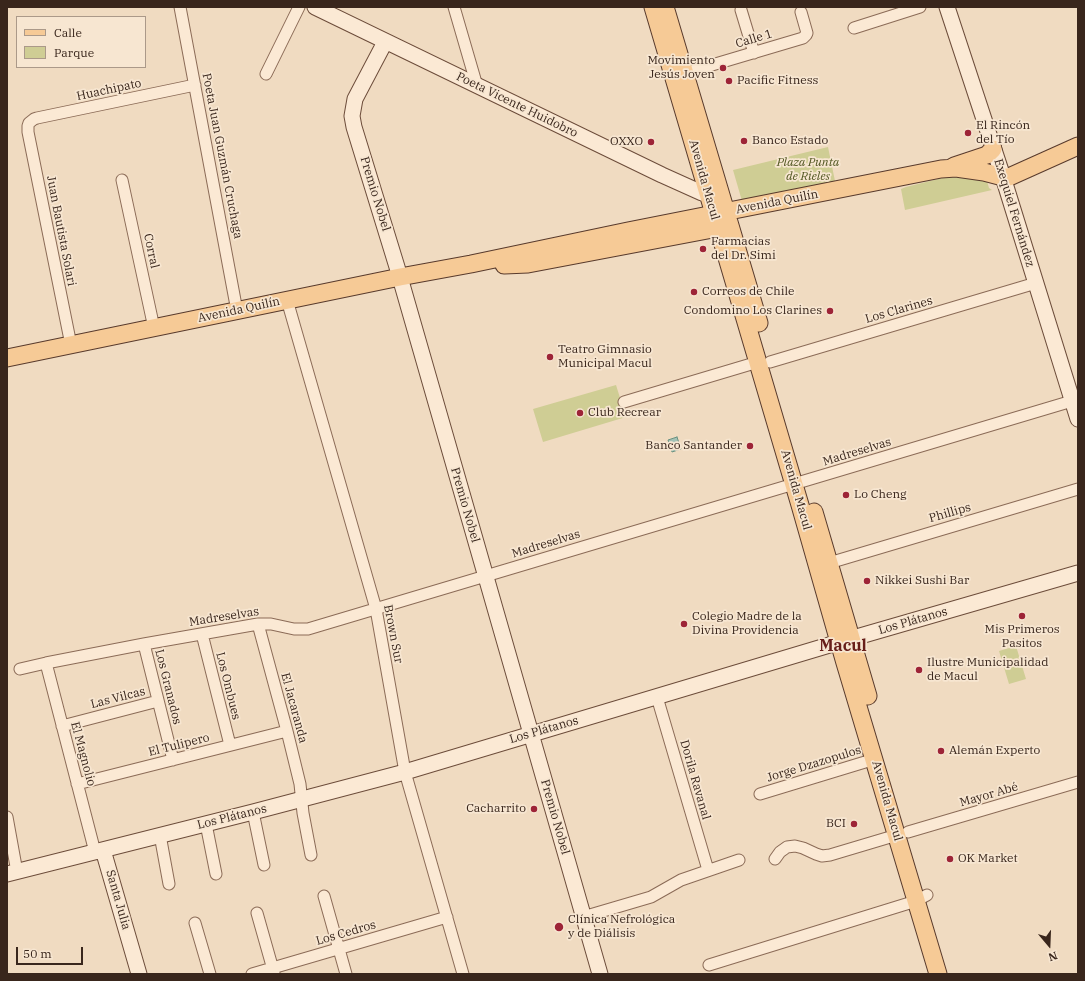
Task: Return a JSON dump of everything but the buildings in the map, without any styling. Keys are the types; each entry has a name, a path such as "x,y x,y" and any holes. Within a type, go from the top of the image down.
{"main road":[{"name":"Avenida Macul","path":"653,7 764,362 922,898 950,974"},
{"name":"Avenida Macul","path":"665,7 685,73 717,209"},
{"name":"Avenida Quilín","path":"7,358 400,277 630,238 717,209 948,168 975,170 1003,177 1009,177 1078,146"},
{"path":"948,168 987,155 994,149"},
{"name":"Avenida Macul","path":"799,482 829,563 846,641 875,759 903,834"},
{"name":"Avenida Macul","path":"922,898 938,974"}],"street":[{"name":"Poeta Juan Guzmán Cruchaga","path":"180,7 237,311"},
{"path":"266,74 299,7"},
{"name":"Poeta Vicente Huidobro","path":"315,7 694,190 717,209"},
{"path":"454,7 477,86"},
{"path":"854,28 920,7"},
{"name":"Exequiel Fernández","path":"947,7 1003,177 1078,419"},
{"path":"741,10 754,53"},
{"name":"Calle 1","path":"685,73 805,37 807,33 801,12"},
{"name":"Premio Nobel","path":"385,42 355,99 352,116 354,127 400,277 600,974"},
{"name":"Huachipato","path":"29,123 37,118 195,85"},
{"name":"Juan Bautista Solari","path":"29,123 28,132 71,344"},
{"name":"Corral","path":"122,180 154,328"},
{"name":"Los Clarines","path":"624,402 1036,283"},
{"name":"Brown Sur","path":"287,300 376,609 405,772 463,974"},
{"name":"Madreselvas","path":"20,670 46,663 144,644 258,624 271,624 303,630 1072,401"},
{"name":"Phillips","path":"829,563 1078,489"},
{"name":"Los Plátanos","path":"12,873 405,772 1078,573"},
{"name":"El Jacaranda","path":"258,624 300,784 302,812 311,855"},
{"name":"Los Ombues","path":"202,634 230,745"},
{"name":"Los Granados","path":"144,644 173,760"},
{"name":"El Magnolio","path":"46,663 77,784 99,851"},
{"name":"Dorila Ravanal","path":"657,697 708,870"},
{"name":"Las Vilcas","path":"62,726 158,701"},
{"name":"El Tulipero","path":"77,784 287,731"},
{"name":"Jorge Dzazopulos","path":"760,794 875,759"},
{"name":"Mayor Abé","path":"775,859 780,852 787,847 795,846 822,856 830,855 1078,782"},
{"path":"253,812 264,865"},
{"path":"7,817 12,873"},
{"path":"206,824 216,874"},
{"path":"160,835 170,884"},
{"name":"Santa Julia","path":"99,851 139,974"},
{"path":"583,918 651,897 681,880 739,860"},
{"path":"324,896 346,974"},
{"path":"709,965 922,898"},
{"path":"257,913 273,971"},
{"name":"Los Cedros","path":"252,974 273,971 339,949 447,917"},
{"path":"195,923 210,974"}],"green space":[{"name":"Plaza Punta de Rieles","path":"828,147 835,181 742,201 733,170"},
{"path":"950,176 987,181 989,188 992,190 905,210 901,189"},
{"name":"Club Recrear","path":"616,385 626,417 543,442 533,409"},
{"path":"1016,646 1026,679 1009,684 999,651"}],"shaded area":[{"path":"677,437 681,449 672,452 668,440"}],"place":[{"name":"Movimiento Jesús Joven","path":"723,68"},
{"name":"Pacific Fitness","path":"729,81"},
{"name":"El Rincón del Tío","path":"968,133"},
{"name":"Banco Estado","path":"744,141"},
{"name":"OXXO","path":"651,142"},
{"name":"Farmacias del Dr. Simi","path":"703,249"},
{"name":"Correos de Chile","path":"694,292"},
{"name":"Condomino Los Clarines","path":"830,311"},
{"name":"Teatro Gimnasio Municipal Macul","path":"550,357"},
{"name":"Club Recrear","path":"580,413"},
{"name":"Banco Santander","path":"750,446"},
{"name":"Lo Cheng","path":"846,495"},
{"name":"Nikkei Sushi Bar","path":"867,581"},
{"name":"Mis Primeros Pasitos","path":"1022,616"},
{"name":"Colegio Madre de la Divina Providencia","path":"684,624"},
{"name":"Ilustre Municipalidad de Macul","path":"919,670"},
{"name":"Alemán Experto","path":"941,751"},
{"name":"Cacharrito","path":"534,809"},
{"name":"BCI","path":"854,824"},
{"name":"OK Market","path":"950,859"},
{"name":"Clínica Nefrológica y de Diálisis","path":"559,927"}],"district":[{"name":"Macul","path":"843,646"}]}
